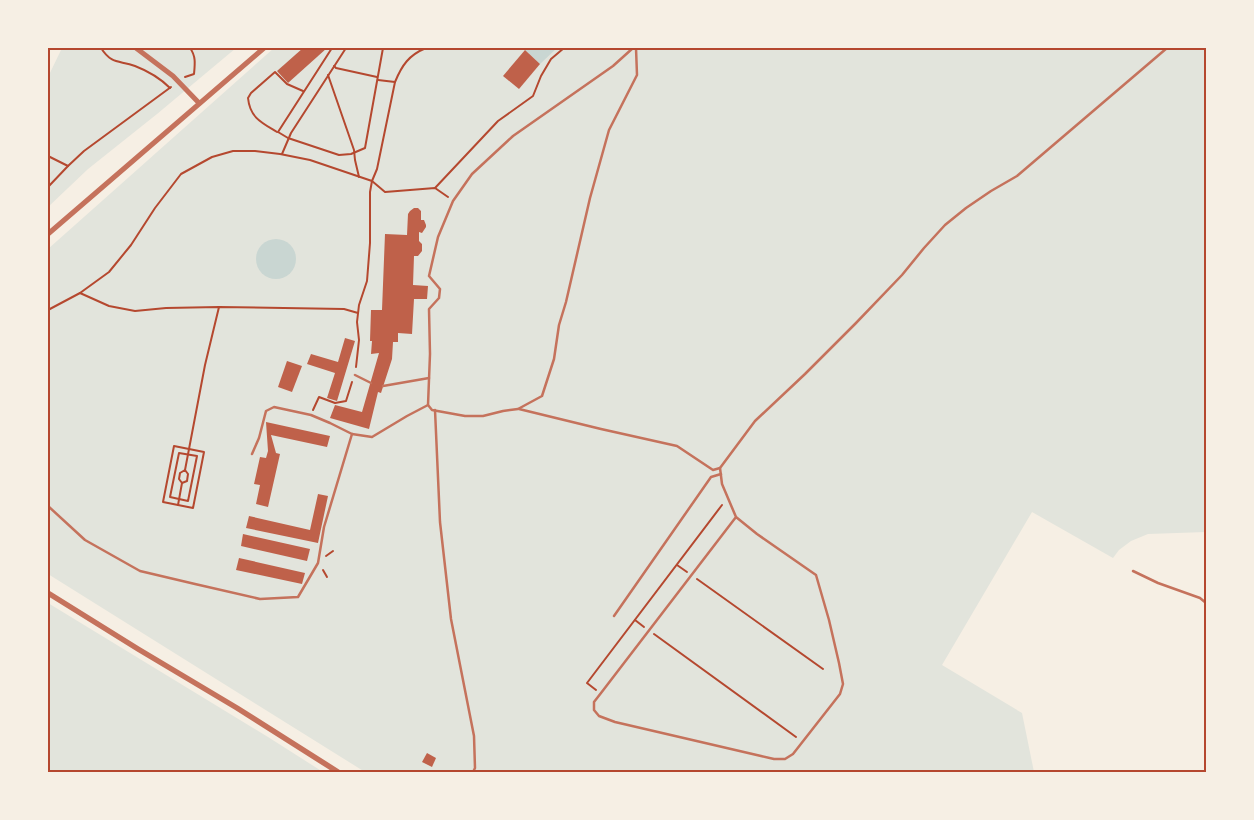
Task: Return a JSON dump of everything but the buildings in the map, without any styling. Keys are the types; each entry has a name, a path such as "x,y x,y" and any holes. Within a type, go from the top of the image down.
{"street":[{"path":"136,48 177,81 200,103"},
{"path":"48,234 264,48"},
{"path":"48,593 338,772"}],"lane":[{"path":"634,48 637,75 609,130 590,198 560,325 554,359 542,396 518,409 483,416 465,416 432,410 428,405 429,309 440,298 440,289 429,276 438,237 453,201 472,174 513,136 613,66 634,48"},
{"path":"518,409 677,446 713,470 720,468 756,421 856,323 902,275 945,225 966,208 1017,176 1167,48"},
{"path":"355,375 371,383"},
{"path":"383,386 429,378"},
{"path":"252,454 259,438 266,411 274,407 311,415 352,434 372,437 428,405"},
{"path":"435,410 440,522 452,619 474,736 474,772"},
{"path":"48,506 85,540 140,571 260,599 298,597 318,563 324,527 352,434"},
{"path":"720,468 722,484 736,517 816,575 829,620 843,684 840,694 793,754 785,759 774,759 615,722 600,716 594,710 594,702 690,574 736,517"},
{"path":"614,616 712,477 721,474"},
{"path":"1134,571 1158,583 1200,598 1206,603"}],"path":[{"path":"101,48 111,60 134,65 156,76 170,88"},
{"path":"48,187 84,151 177,81 194,74 195,62 190,48"},
{"path":"278,132 332,48"},
{"path":"282,154 288,138 346,48"},
{"path":"304,91 287,84 275,72 251,93 248,98 251,112 260,122 288,138 339,155 365,148 382,48"},
{"path":"311,415 319,397 335,403 346,401 355,375 359,338 357,322 359,305 367,281 372,181 377,169 400,70 409,58 426,48"},
{"path":"435,188 498,121 533,96 541,76 551,59 564,48"},
{"path":"334,66 396,82"},
{"path":"328,74 354,152 359,177"},
{"path":"48,310 80,292 109,272 131,245 155,208 181,174 212,157 232,151 282,154 310,160 372,181 385,192 435,188 453,201"},
{"path":"48,156 68,166"},
{"path":"80,292 109,306 135,310 218,307 344,309 358,313"},
{"path":"182,483 187,481 188,477 185,470 218,307"},
{"path":"174,446 204,452 193,508 178,505 163,502 174,446"},
{"path":"179,453 197,456 188,500 170,497 174,475 179,453"},
{"path":"178,505 182,483 179,479 180,473 185,470"},
{"path":"174,475 180,476"},
{"path":"188,477 193,478"},
{"path":"601,693 587,683 724,502"},
{"path":"676,565 823,669"},
{"path":"635,620 802,741"}],"shaded area":[{"path":"62,48 236,48 88,169 48,207 48,77"},
{"path":"274,48 1206,48 1206,532 1148,534 1131,541 1119,550 1113,558 1032,512 942,665 1022,713 1034,772 365,772 48,574 48,249"},
{"path":"523,48 557,48 540,64"},
{"path":"276,239 290,245 296,259 290,273 276,279 262,273 256,259 262,245"},
{"path":"48,603 268,737 323,772 48,772"}]}
